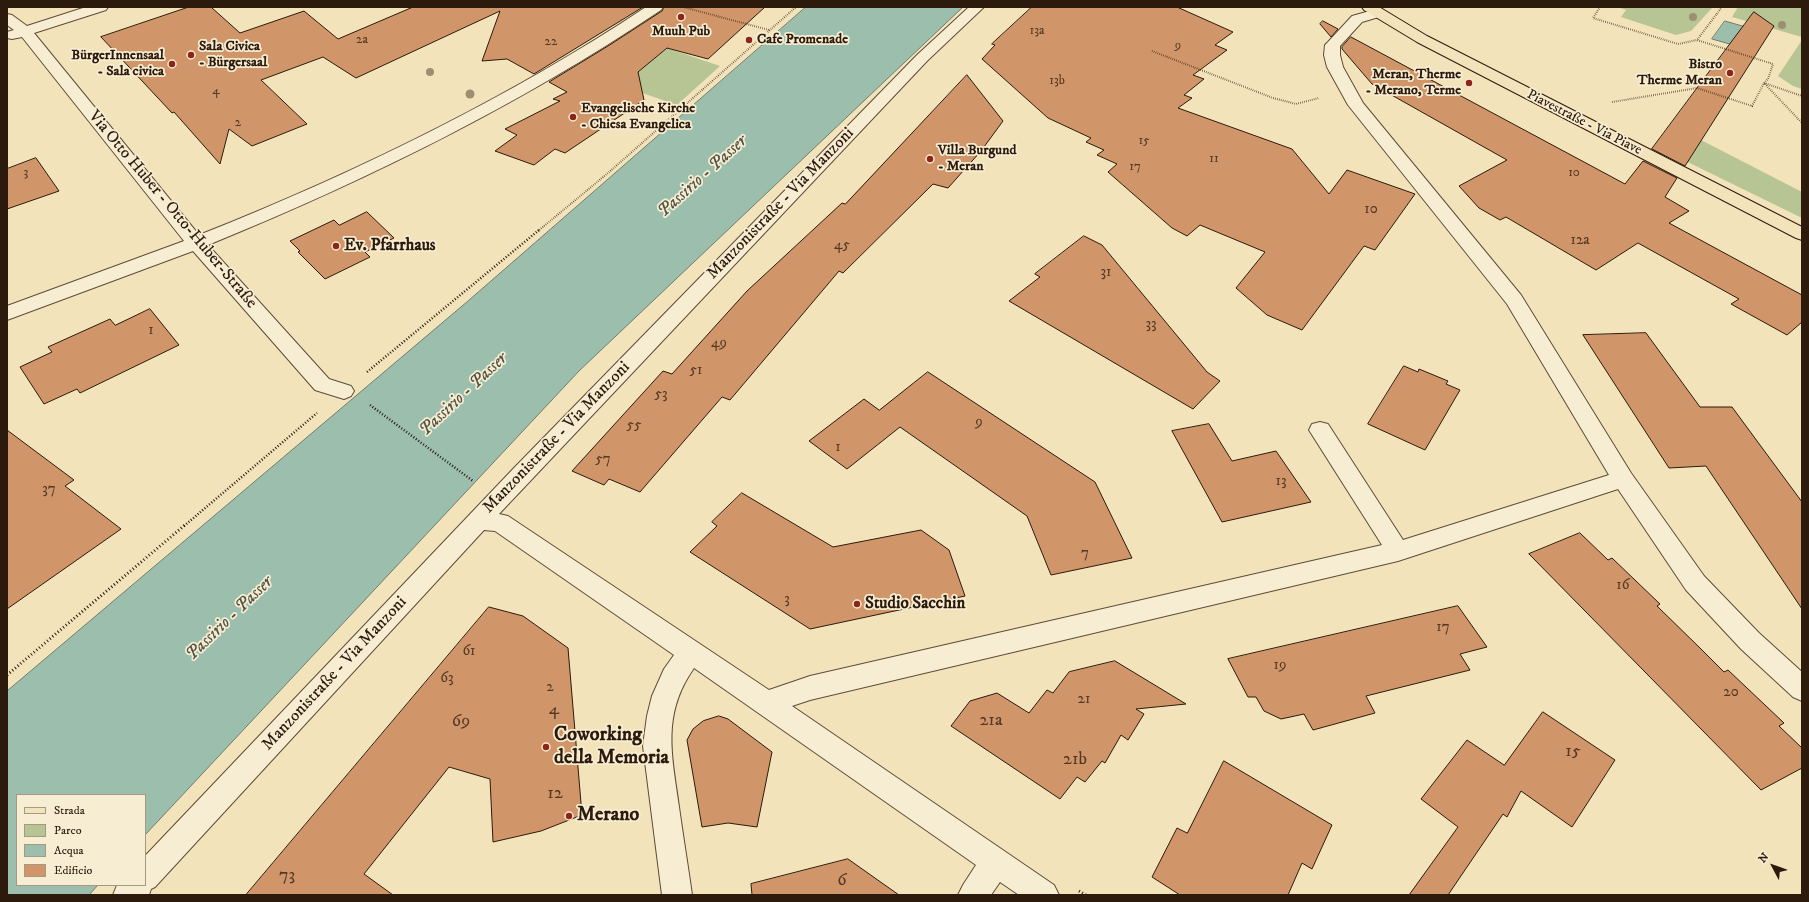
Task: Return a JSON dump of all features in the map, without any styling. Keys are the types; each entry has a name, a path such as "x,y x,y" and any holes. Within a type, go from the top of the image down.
{"main road":[{"name":"Piavestraße - Via Piave","path":"1373,10 1422,39 1482,71 1802,234"}],"street":[{"path":"7,37 100,7"},
{"path":"7,313 65,290 195,243 321,189 449,129 568,64 656,7"},
{"name":"Manzonistraße - Via Manzoni","path":"146,876 479,520 912,69 977,7"},
{"path":"1373,10 1357,19 1333,45 1332,55 1335,67 1356,105 1514,300 1623,479 1695,583 1750,641 1802,689"},
{"name":"Via Otto Huber - Otto-Huber-Straße","path":"7,18 26,31 195,243 322,385 344,391"},
{"path":"1320,430 1398,551"},
{"path":"766,703 810,688 1398,551 1623,479"},
{"path":"479,520 500,523 766,703 1044,895"},
{"path":"678,895 657,746 660,716 665,696 673,676 691,652"},
{"path":"973,895 996,862"},
{"path":"128,895 137,886"}],"path":[{"path":"683,7 770,30"},
{"path":"7,675 344,391 608,174 796,7"},
{"path":"1600,7 1593,18 1678,44 1697,40 1774,64 1768,79 1764,83 1752,106 1697,88 1612,102"},
{"path":"1697,40 1722,7"},
{"path":"1152,51 1273,98 1296,104 1349,91"},
{"path":"1764,83 1802,96"},
{"path":"1764,83 1802,123"},
{"path":"368,404 478,484"}],"green space":[{"path":"1617,7 1713,7 1691,31 1676,35 1621,17 1626,10"},
{"path":"1738,7 1802,7 1802,37 1732,17"},
{"path":"1802,40 1802,89 1793,86 1778,76"},
{"path":"637,48 660,54 667,48 720,66 677,105 599,78"},
{"path":"1701,140 1802,192 1802,218 1655,146 1658,141 1693,153"}],"water":[{"name":"Passirio - Passer","path":"806,7 963,7 579,371 146,834 146,794 16,794 16,886 97,886 89,895 7,895 7,691 468,301"},
{"path":"1725,21 1763,32 1751,50 1712,39"}],"building":[{"path":"189,7 211,7 240,33 304,11 338,39 413,7 643,7 534,74 507,59 482,61 500,11 356,78 323,57 261,80 307,124 252,146 229,129 220,164 174,112 172,113 101,37"},
{"path":"664,7 765,7 708,59 667,48 638,72 644,100 565,153 555,149 534,165 495,151 517,135 505,129 560,101 553,99 567,92 549,82 662,11"},
{"path":"1032,7 1177,7 1233,32 1215,45 1227,50 1193,75 1204,79 1184,95 1192,98 1178,108 1292,149 1329,194 1347,170 1415,194 1375,250 1364,246 1302,330 1267,315 1236,288 1265,252 1200,225 1187,236 1172,228 1108,172 1117,164 1097,155 1104,150 1086,142 1091,138 1048,118 982,59 995,45 992,44"},
{"path":"1754,12 1774,26 1685,166 1652,149"},
{"path":"1323,21 1338,29 1331,37 1320,24"},
{"path":"1351,37 1625,184 1643,161 1677,178 1665,197 1689,211 1669,223 1802,295 1802,322 1787,335 1731,304 1739,299 1638,243 1596,270 1506,217 1500,220 1479,208 1459,186 1507,160 1372,84 1342,49"},
{"path":"967,75 1003,121 981,151 948,188 933,184 843,273 839,271 730,400 722,397 640,492 609,479 604,485 572,471 663,371 672,374 747,291 842,203 845,204"},
{"path":"36,158 59,191 7,209 7,169"},
{"name":"Ev. Pfarrhaus","path":"367,212 394,238 365,252 370,257 325,279 298,252 300,251 290,241 334,220 339,225"},
{"path":"1084,236 1102,245 1207,372 1220,381 1193,409 1009,301 1040,277 1035,274"},
{"path":"150,309 179,345 80,393 77,389 44,404 20,367 52,352 48,347 110,319 115,325"},
{"path":"1646,333 1700,407 1732,407 1802,502 1802,609 1706,466 1669,468 1583,335"},
{"path":"1404,366 1418,372 1419,369 1448,381 1446,384 1460,390 1425,450 1368,424"},
{"path":"928,372 1095,482 1132,558 1051,575 1027,516 900,427 847,469 809,441 864,399 879,410"},
{"path":"1209,424 1232,461 1276,451 1311,502 1222,522 1172,431"},
{"path":"7,430 74,480 65,486 121,529 7,609"},
{"path":"742,493 833,547 921,530 949,550 965,596 810,629 690,552 717,526 712,522"},
{"path":"1580,533 1608,560 1612,558 1660,604 1657,606 1724,672 1728,670 1784,723 1779,726 1802,748 1802,768 1761,790 1529,554"},
{"path":"1458,606 1487,647 1460,654 1470,670 1366,696 1375,713 1313,730 1304,714 1281,719 1264,711 1256,697 1248,697 1228,659"},
{"path":"489,607 523,616 568,648 582,815 541,831 493,842 490,779 449,767 364,874 393,895 246,895"},
{"path":"1115,661 1186,704 1136,709 1144,714 1128,740 1121,735 1105,763 1102,761 1085,782 1077,777 1060,799 951,726 970,701 997,693 1029,713 1047,690 1053,693 1069,672"},
{"path":"1543,712 1615,760 1572,827 1521,791 1507,817 1503,814 1448,895 1409,895 1458,827 1421,799 1467,740 1504,765"},
{"path":"719,716 728,719 772,752 757,827 728,823 702,827 687,740 693,729 703,721"},
{"path":"1224,761 1332,825 1312,869 1302,863 1288,895 1180,895 1152,877 1177,828 1187,833"},
{"path":"848,859 899,895 752,895 751,884"}],"place":[{"name":"Muuh Pub","path":"681,17"},
{"name":"Cafe Promenade","path":"749,40"},
{"name":"Sala Civica - Bürgersaal","path":"191,55"},
{"name":"BürgerInnensaal - Sala civica","path":"172,64"},
{"name":"Bistro Therme Meran","path":"1730,73"},
{"name":"Meran, Therme - Merano, Terme","path":"1469,83"},
{"name":"Evangelische Kirche - Chiesa Evangelica","path":"573,117"},
{"name":"Villa Burgund - Meran","path":"930,159"},
{"name":"Ev. Pfarrhaus","path":"336,246"},
{"name":"Studio Sacchin","path":"857,604"},
{"name":"Coworking della Memoria","path":"546,747"},
{"name":"Merano","path":"569,816"}]}
